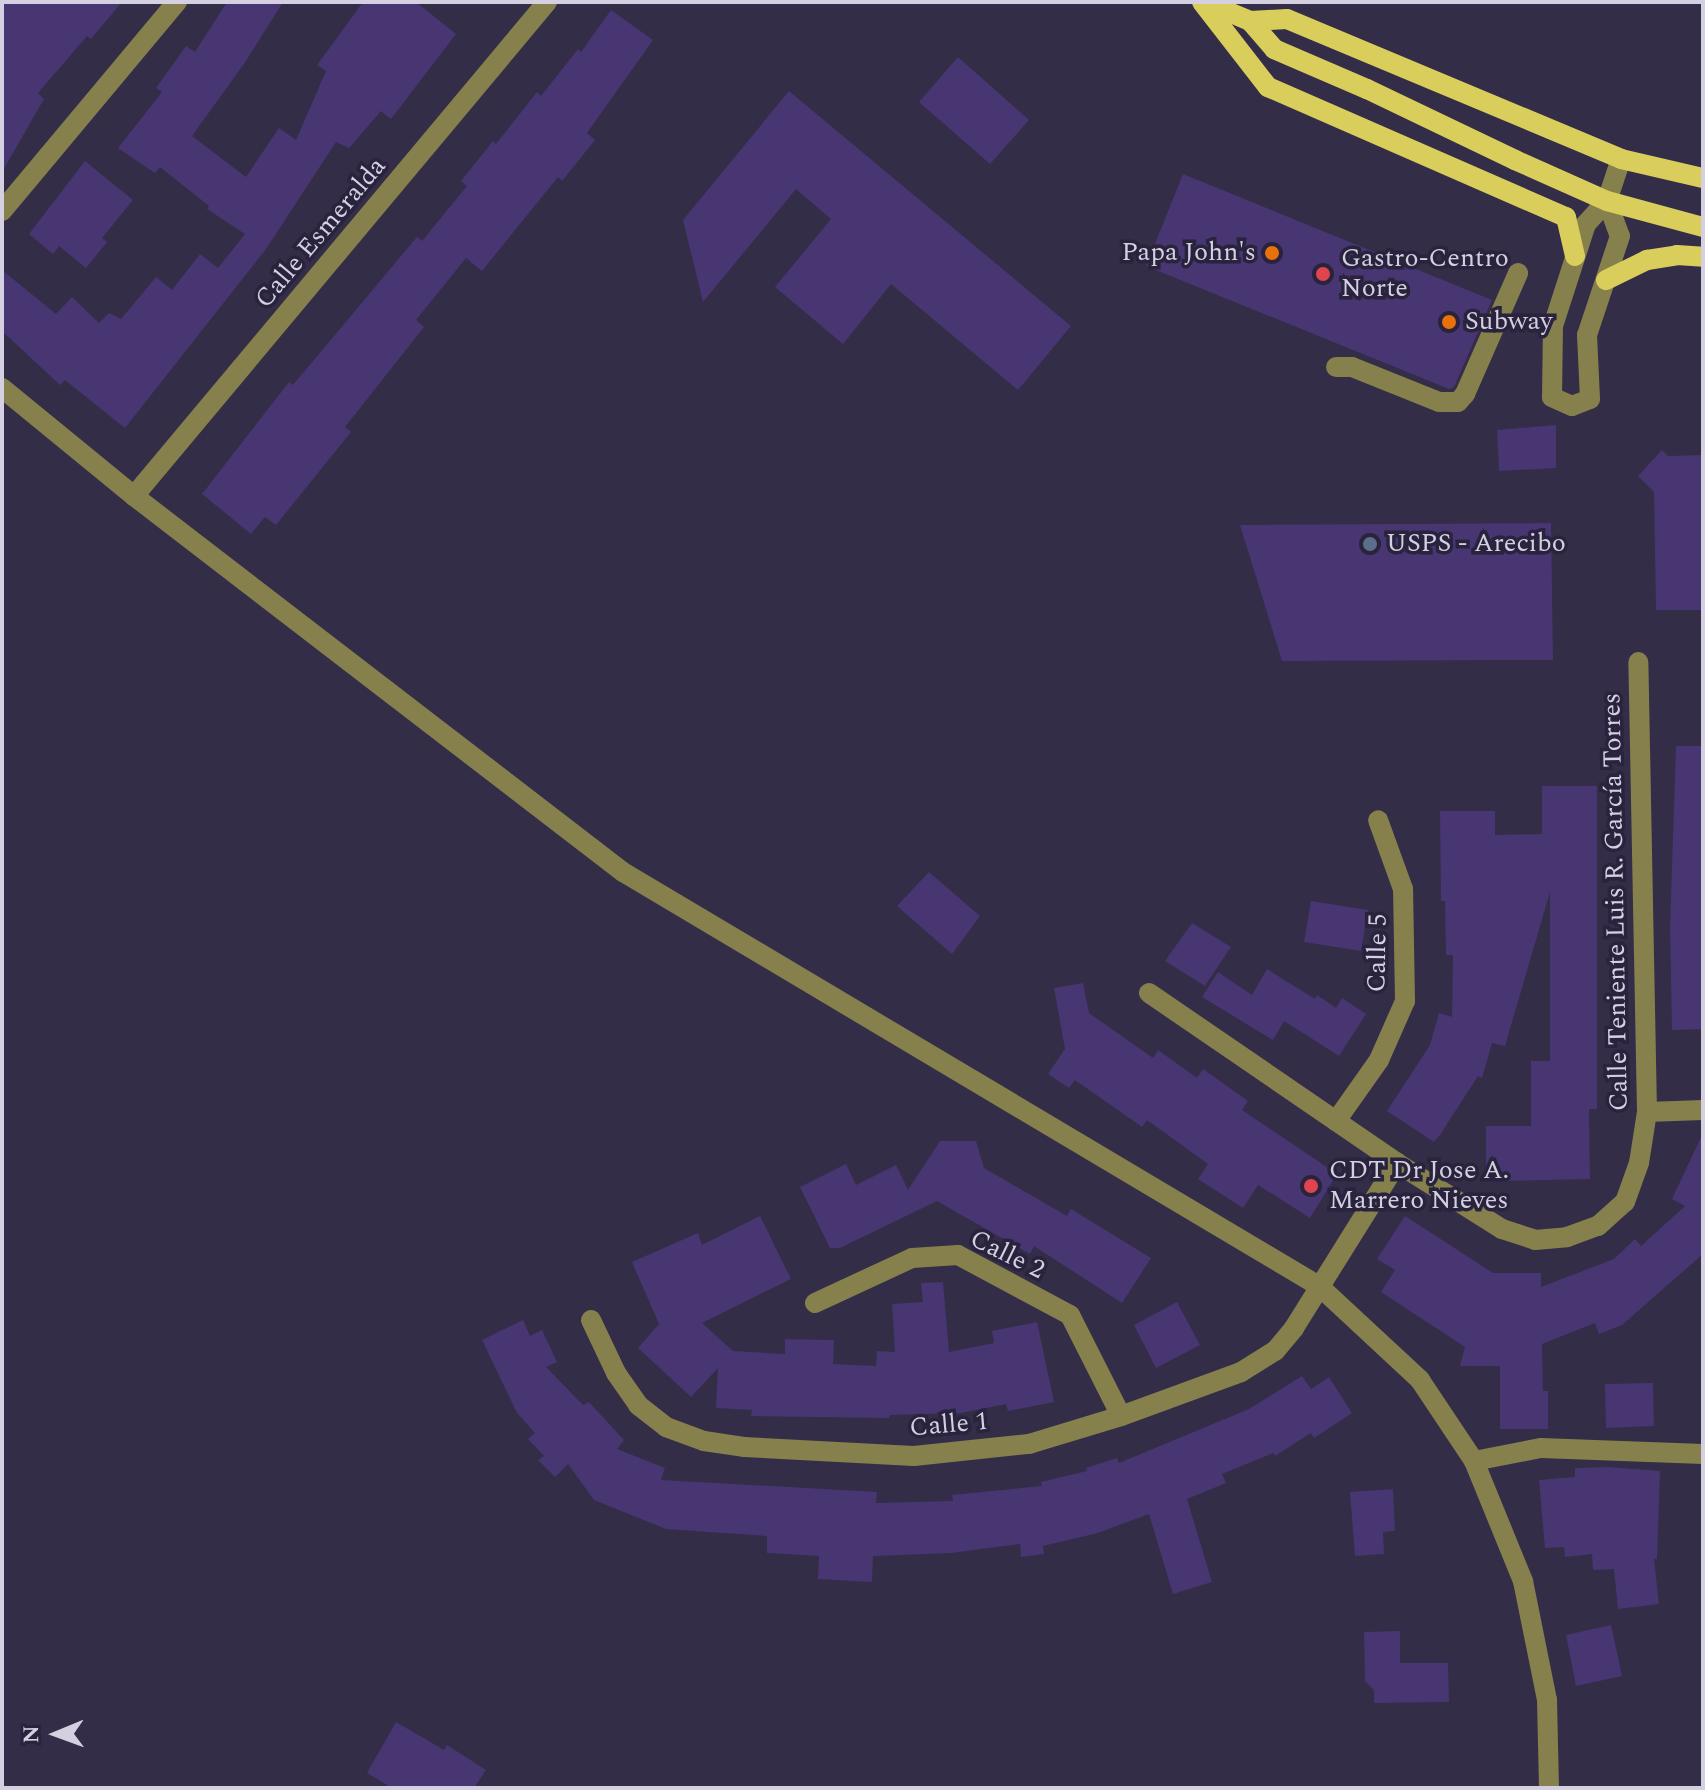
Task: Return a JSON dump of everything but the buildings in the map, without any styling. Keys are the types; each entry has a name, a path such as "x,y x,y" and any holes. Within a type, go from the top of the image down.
{"main road":[{"path":"1203,2 1250,21 1287,19 1621,159 1703,178"},
{"path":"1203,2 1268,87 1566,217 1575,256"},
{"path":"1250,21 1274,49 1607,201 1703,227"},
{"path":"1606,280 1647,260 1677,255 1703,257"}],"street":[{"path":"2,211 177,2"},
{"name":"Calle Esmeralda","path":"134,496 547,2"},
{"path":"1607,201 1620,236 1587,335 1590,399 1572,406 1552,397 1553,326 1586,224 1607,201 1621,159"},
{"path":"1336,367 1352,367 1439,402 1458,402 1465,394 1518,273"},
{"path":"2,388 134,496 623,872 1319,1286 1420,1380 1474,1461 1523,1581 1547,1700 1549,1788"},
{"name":"Calle Teniente Luis R. García Torres","path":"1149,993 1397,1163 1502,1229 1535,1240 1567,1237 1598,1226 1625,1202 1639,1163 1647,1112 1638,662"},
{"name":"Calle 5","path":"1336,1121 1379,1060 1405,1001 1403,889 1378,820"},
{"path":"1647,1112 1703,1110"},
{"name":"Calle 1","path":"591,1320 616,1373 638,1405 666,1427 704,1441 914,1456 1029,1444 1121,1416 1241,1372 1275,1351 1294,1328 1397,1163"},
{"name":"Calle 2","path":"815,1303 912,1258 958,1255 1070,1315 1121,1416"},
{"path":"1474,1461 1541,1448 1703,1454"}],"place":[{"name":"Papa John's","path":"1272,253"},
{"name":"Gastro-Centro Norte","path":"1323,274"},
{"name":"Subway","path":"1449,322"},
{"name":"USPS - Arecibo","path":"1370,544"},
{"name":"CDT Dr Jose A. Marrero Nieves","path":"1311,1186"}]}
